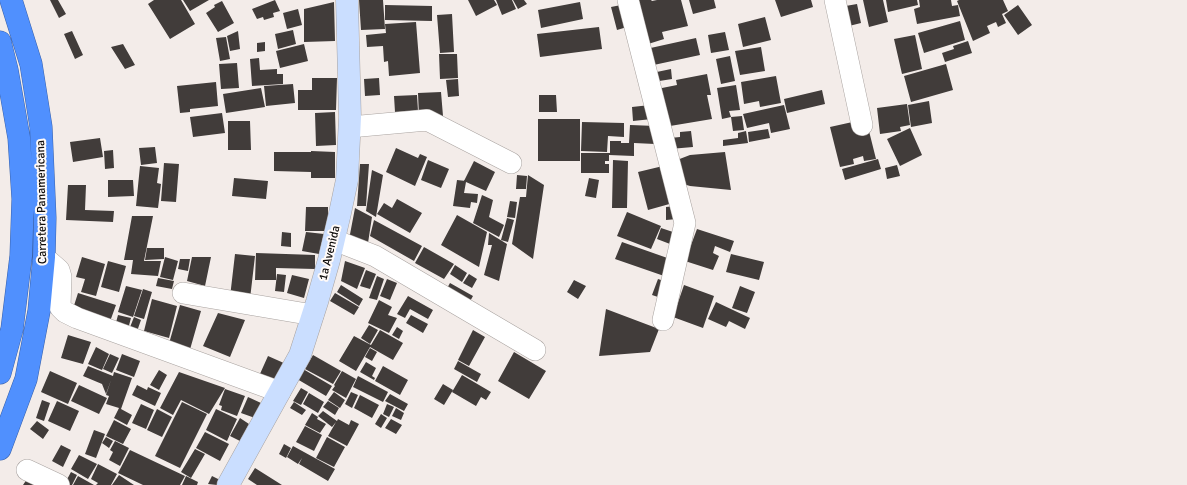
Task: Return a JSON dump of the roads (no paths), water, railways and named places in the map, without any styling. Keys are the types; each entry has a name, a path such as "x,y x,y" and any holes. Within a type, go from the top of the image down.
{"highway":[{"name":"Carretera Panamericana","path":"0,449 26,380 39,311 44,257 45,218 41,127 31,64 11,0"},
{"name":"Carretera Panamericana","path":"0,42 7,70 19,138 23,199 21,256 12,329 0,373"}],"street":[{"name":"1a Avenida","path":"228,485 300,355 334,240 347,180 350,127 347,0"},
{"path":"628,0 685,223 663,320"},
{"path":"835,0 862,125"},
{"path":"350,127 427,120 511,163"},
{"path":"334,240 375,256 535,350"},
{"path":"44,257 59,270 61,277 60,307 65,312 77,318 280,392"},
{"path":"183,293 313,315"},
{"path":"27,470 58,485"}]}
